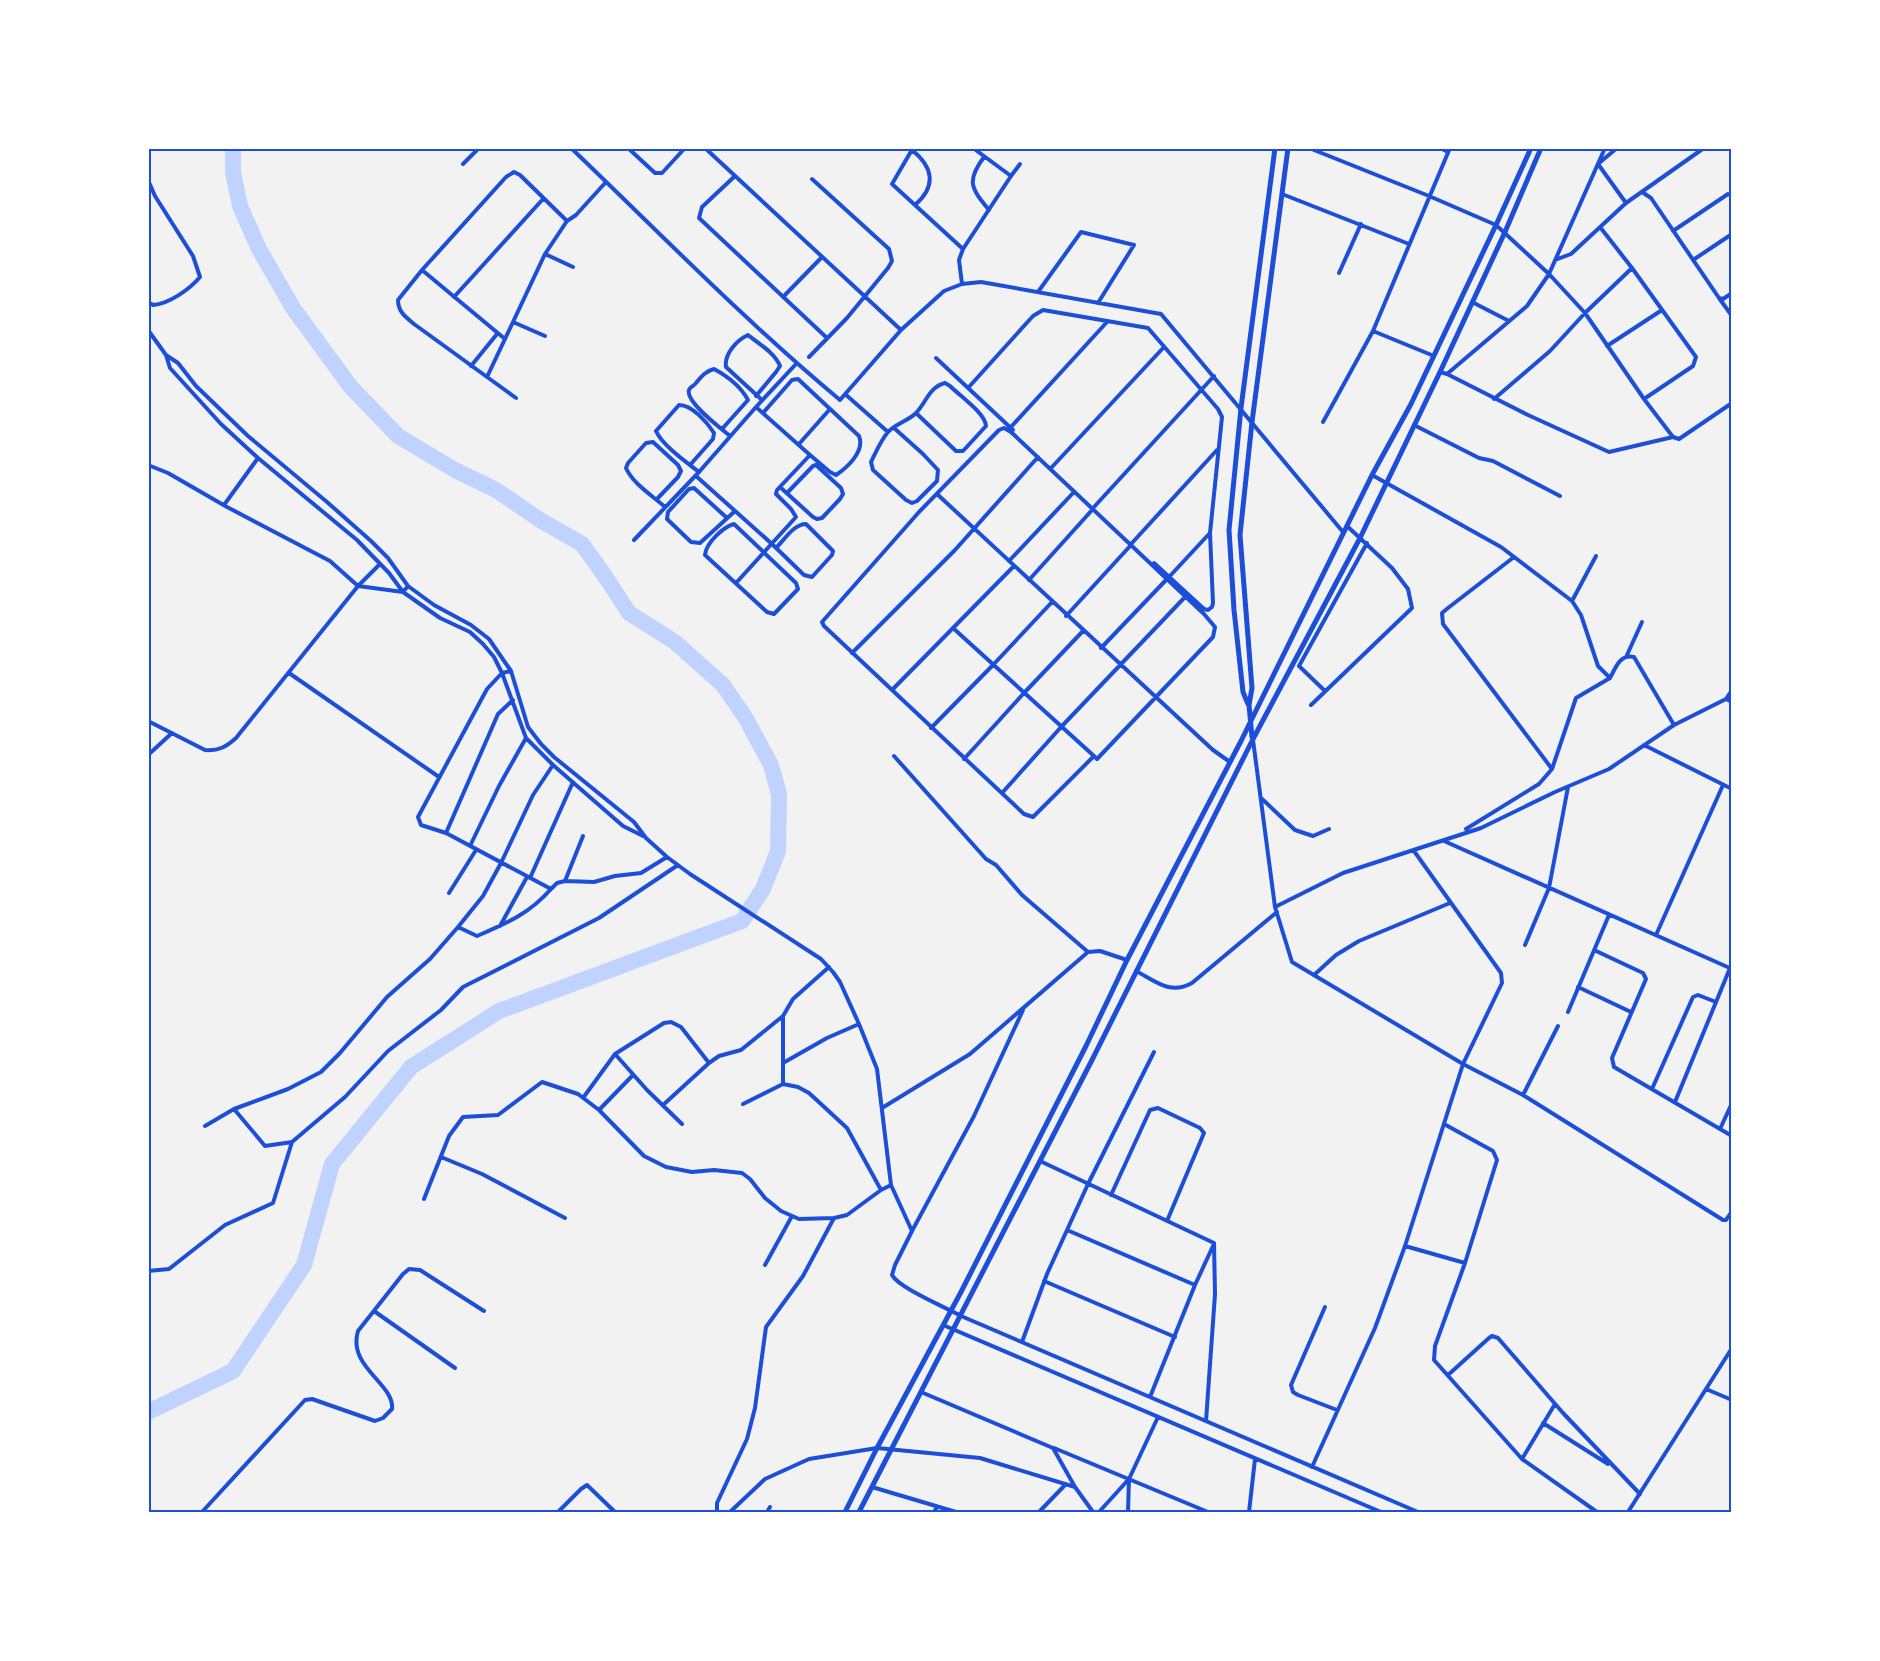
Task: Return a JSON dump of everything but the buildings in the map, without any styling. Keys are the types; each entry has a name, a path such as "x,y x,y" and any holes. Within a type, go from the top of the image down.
{"street":[{"path":"463,164 479,148"},
{"path":"571,148 796,364 840,400 901,330 944,291 962,284 981,282 1161,314 1344,533"},
{"path":"628,148 655,173 662,173 685,148"},
{"path":"705,148 901,330"},
{"path":"973,148 1011,176"},
{"path":"1275,148 1240,408 1228,530 1243,692 1248,705 1275,907 1292,962 1463,1064 1523,1095 1723,1220 1726,1220 1731,1213"},
{"path":"1248,705 1252,688 1240,537 1252,422 1288,148"},
{"path":"1309,148 1429,196 1496,225 1505,232 1549,274 1585,314 1673,437"},
{"path":"1323,422 1373,331 1449,150 1440,148"},
{"path":"845,1512 951,1310 1127,960 1230,762 1372,475 1434,356 1531,148"},
{"path":"859,1512 1130,985 1253,739 1360,538 1414,425 1443,373 1541,148"},
{"path":"1443,373 1527,306 1549,274 1605,148"},
{"path":"1598,165 1617,148"},
{"path":"1555,260 1571,254 1626,203 1704,148"},
{"path":"915,205 928,191 930,181 926,164 912,149 892,183 915,205 963,249"},
{"path":"984,157 974,170 973,181 974,191 989,210"},
{"path":"962,284 958,260 963,249 1020,164"},
{"path":"1598,165 1626,203"},
{"path":"516,398 414,324 402,314 398,300 506,177 514,172 520,175 567,221"},
{"path":"735,176 702,207 699,218 826,338"},
{"path":"809,357 847,318 892,261 889,249 812,179"},
{"path":"148,180 193,256 200,277 179,294 160,304 153,305 148,302"},
{"path":"487,377 545,254 567,221 576,215 606,182"},
{"path":"1642,192 1651,198 1731,316"},
{"path":"1282,194 1409,244"},
{"path":"1673,231 1728,194 1731,195"},
{"path":"454,297 543,199"},
{"path":"1339,273 1361,224"},
{"path":"1600,227 1696,357 1693,366 1644,399"},
{"path":"1038,292 1081,232 1134,244 1098,303"},
{"path":"1693,260 1731,234"},
{"path":"545,254 573,267"},
{"path":"783,297 822,257"},
{"path":"1494,399 1550,351 1632,268"},
{"path":"422,270 505,339"},
{"path":"1719,298 1723,299 1731,293"},
{"path":"1473,302 1509,321"},
{"path":"936,358 1168,578 1204,609 1212,608 1210,533 1222,417 1218,409 1148,328 1043,310 1033,316 968,388"},
{"path":"1607,346 1662,310"},
{"path":"1010,428 1108,321"},
{"path":"513,322 545,336"},
{"path":"148,330 166,355 170,368 221,424 258,458 357,540 403,592 440,618 470,632 483,644 495,657 526,738 553,765 623,826 646,838"},
{"path":"1373,331 1434,356"},
{"path":"471,366 498,334"},
{"path":"756,396 780,366 770,353 748,335 730,351 726,358 726,367 756,396 762,400"},
{"path":"1052,467 1164,346"},
{"path":"166,355 178,363 196,386 248,436 371,541 388,558 408,586 434,605 471,625 489,639 511,671 528,727 554,758 634,822 646,838 667,857 821,959 829,967 840,982 860,1024 877,1069 891,1185 912,1231"},
{"path":"634,540 796,364"},
{"path":"722,429 748,400 745,394 726,376 714,369 707,371 689,390 689,398 694,404 722,429 730,436"},
{"path":"1443,373 1609,452 1673,437 1679,439 1731,404"},
{"path":"1029,580 1214,376"},
{"path":"756,406 763,413 830,472 836,475 860,450 862,443 860,436 798,379 792,380 763,413"},
{"path":"894,428 938,470 937,481 917,501 912,503 873,470 871,462 888,432 916,413 932,389 945,383 980,414 986,426 963,451 956,451 916,413"},
{"path":"845,394 888,432"},
{"path":"690,465 713,439 714,433 699,416 685,405 679,405 656,431 659,438 690,465 735,511 808,577 812,577 833,551 803,523 776,548"},
{"path":"798,444 830,409"},
{"path":"1414,425 1560,496"},
{"path":"1093,508 1011,432 1004,428 999,430 937,494 822,622 852,654 1024,814 1034,817 1094,756"},
{"path":"242,443 248,436"},
{"path":"657,499 681,471 678,465 653,442 650,442 646,443 626,468 633,478 665,507"},
{"path":"1066,615 1218,449"},
{"path":"736,583 796,517 776,494 810,454"},
{"path":"224,505 258,458"},
{"path":"852,654 974,529 1038,458"},
{"path":"148,465 168,473 330,561 358,586 403,592"},
{"path":"780,487 817,519 822,518 843,494 841,488 816,465 787,493"},
{"path":"1372,475 1501,548 1572,601 1581,615 1598,666 1610,678"},
{"path":"727,518 694,488 689,489 668,512 667,519 691,542 700,543 735,511"},
{"path":"1009,561 1074,492"},
{"path":"937,494 1101,648 1213,750 1230,762"},
{"path":"734,524 765,552 796,583 798,589 774,614 771,614 705,555 710,543 734,524"},
{"path":"1311,705 1412,608 1408,589 1392,568 1347,526"},
{"path":"1101,648 1210,533"},
{"path":"1325,691 1299,666 1367,543"},
{"path":"1572,601 1596,556"},
{"path":"1514,557 1448,608 1443,613 1443,624 1552,769"},
{"path":"148,721 205,750 216,751 227,747 358,586 380,564"},
{"path":"892,690 1014,566"},
{"path":"953,628 1097,759 1213,637 1215,627 1168,578"},
{"path":"403,592 408,586"},
{"path":"1002,794 1061,727 1186,596"},
{"path":"931,728 1052,602"},
{"path":"1627,656 1642,622"},
{"path":"964,759 1083,631"},
{"path":"1466,829 1539,784 1552,769 1576,699 1610,678 1622,658 1634,657 1674,725"},
{"path":"511,671 502,673 487,689 418,817 418,821 421,825 446,834 551,889"},
{"path":"289,673 439,777"},
{"path":"1275,907 1343,873 1481,828 1609,769 1674,725 1726,699 1731,690"},
{"path":"1726,699 1731,702"},
{"path":"446,834 498,714 513,700"},
{"path":"148,755 172,733"},
{"path":"470,846 499,786 526,738"},
{"path":"1644,745 1731,789"},
{"path":"894,756 986,860 996,865 1022,895 1088,952"},
{"path":"205,1126 234,1109 288,1089 321,1072 340,1053 387,997 430,959 483,896 533,795 553,765"},
{"path":"500,926 529,877 573,782"},
{"path":"1656,936 1723,784"},
{"path":"1526,945 1548,888 1568,787"},
{"path":"1261,797 1295,830 1313,836 1329,829"},
{"path":"565,881 583,836"},
{"path":"1444,841 1731,969 1675,1102"},
{"path":"449,893 476,850"},
{"path":"1312,1467 1375,1328 1405,1246 1463,1064 1502,983 1501,973 1414,851"},
{"path":"458,927 477,936 511,922 538,903 557,883 594,882 615,876 641,873 667,857"},
{"path":"234,1109 265,1146 292,1142 345,1097 388,1051 441,1010 463,987 599,918 678,865"},
{"path":"1314,975 1336,956 1359,941 1450,903"},
{"path":"1136,971 1169,988 1181,989 1192,983 1277,912"},
{"path":"1568,1012 1609,915"},
{"path":"1594,950 1643,973 1646,979 1612,1058 1614,1067 1731,1136"},
{"path":"882,1108 970,1054 1088,952 1100,951 1127,960"},
{"path":"663,1106 709,1063 719,1056 741,1050 783,1016 793,999 829,967"},
{"path":"1118,978 1130,985"},
{"path":"1578,987 1631,1012"},
{"path":"1652,1089 1693,998 1698,995 1716,1002"},
{"path":"1025,1006 974,1116 895,1265 892,1275 894,1279 961,1316 1419,1512"},
{"path":"783,1016 783,1084"},
{"path":"583,1098 615,1054 664,1023 671,1022 681,1027 709,1063"},
{"path":"783,1063 827,1038 860,1024"},
{"path":"1523,1095 1558,1026"},
{"path":"1022,1342 1044,1281 1067,1230 1154,1052"},
{"path":"615,1054 682,1124"},
{"path":"599,1110 633,1075"},
{"path":"424,1199 449,1136 463,1117 498,1115 542,1082 578,1094 599,1110 644,1156 666,1167 692,1172 714,1170 742,1173 750,1179 765,1198 781,1211 799,1219 834,1218 847,1215 891,1185"},
{"path":"743,1104 783,1084 809,1093 846,1128 881,1190"},
{"path":"1720,1129 1731,1103"},
{"path":"1111,1195 1150,1110 1158,1107 1200,1128 1204,1133 1167,1221"},
{"path":"1444,1124 1493,1151 1497,1160 1466,1263 1435,1346 1434,1360 1522,1459 1597,1512"},
{"path":"148,1271 169,1269 225,1225 273,1203 292,1142"},
{"path":"441,1157 482,1174 565,1218"},
{"path":"1040,1161 1214,1242"},
{"path":"765,1265 792,1216"},
{"path":"717,1512 717,1503 747,1438 755,1408 766,1327 803,1276 834,1218"},
{"path":"1067,1230 1195,1285"},
{"path":"1150,1397 1214,1242"},
{"path":"1206,1422 1215,1294 1214,1242"},
{"path":"1405,1246 1466,1263"},
{"path":"202,1512 305,1400 312,1399 375,1421 383,1418 392,1409 391,1399 360,1358 355,1341 358,1331 409,1269 415,1268 484,1311"},
{"path":"1044,1281 1175,1337"},
{"path":"1325,1307 1291,1385 1293,1392 1298,1395 1337,1410"},
{"path":"374,1311 455,1368"},
{"path":"943,1325 1381,1512"},
{"path":"1448,1375 1489,1338 1495,1336 1640,1494"},
{"path":"1628,1512 1731,1348"},
{"path":"1706,1389 1731,1400"},
{"path":"921,1392 1208,1512"},
{"path":"1522,1459 1555,1404"},
{"path":"1099,1512 1129,1479 1158,1417"},
{"path":"1543,1423 1614,1467"},
{"path":"730,1512 765,1479 809,1459 877,1448 980,1458 1075,1487"},
{"path":"1053,1448 1075,1487 1093,1512"},
{"path":"1249,1512 1255,1459"},
{"path":"1128,1512 1129,1479"},
{"path":"1039,1512 1066,1484"},
{"path":"558,1512 587,1485 615,1512"},
{"path":"872,1487 956,1512"},
{"path":"1189,1505 1189,1512"},
{"path":"767,1512 770,1507"},
{"path":"934,1512 937,1507"},
{"path":"207,1508 211,1512"}],"waterway":[{"path":"148,1412 233,1371 304,1265 332,1164 411,1067 499,1011 742,921 763,889 778,851 779,794 771,765 745,717 723,685 675,642 629,613 582,544 540,520 496,490 455,470 398,436 350,386 293,308 259,249 240,206 233,172 233,148"}]}
